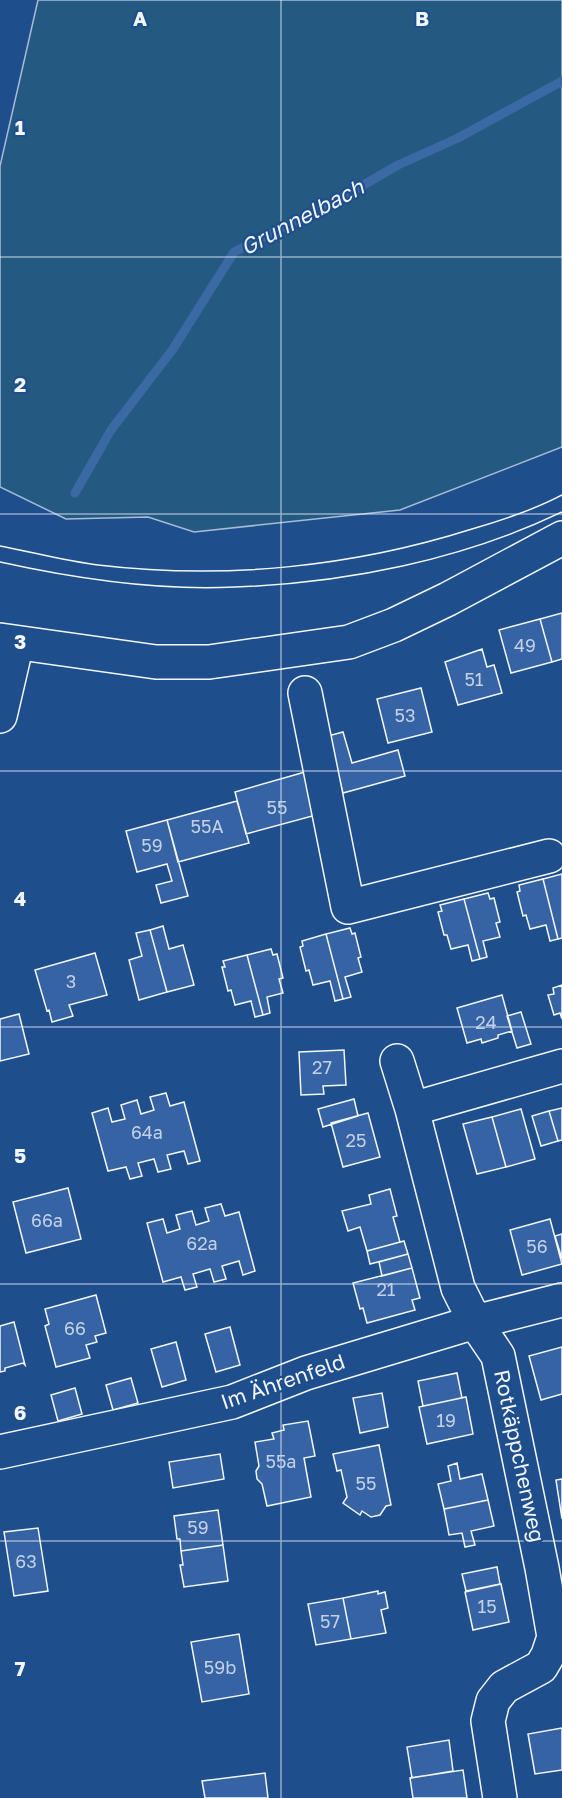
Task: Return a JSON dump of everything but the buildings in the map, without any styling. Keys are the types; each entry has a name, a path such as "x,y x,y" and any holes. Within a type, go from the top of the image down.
{"street":[{"path":"500,570 562,516"},
{"path":"0,716 8,642 156,662 209,662 349,642 448,599 562,538"},
{"path":"304,693 348,907 549,856"},
{"name":"Rotkäppchenweg","path":"397,1060 412,1109 458,1288 475,1322 498,1356 552,1565 554,1636 548,1655 541,1667 504,1687 493,1701 488,1721 500,1798"},
{"path":"412,1109 562,1066"},
{"name":"Im Ährenfeld","path":"0,1452 232,1402 306,1373 475,1322 562,1300"}],"shaded area":[{"path":"38,0 562,0 562,447 400,510 194,532 148,517 66,519 0,487 0,166"}],"waterway":[{"name":"Grunnelbach","path":"75,493 111,430 173,349 234,252 341,198 398,165 458,138 562,81"}],"tram line":[{"path":"0,546 98,565 145,569 193,571 287,567 381,553 427,542 507,518 562,495"},
{"path":"0,562 58,574 147,585 206,588 277,585 361,574 444,556 524,529 562,512"}]}
